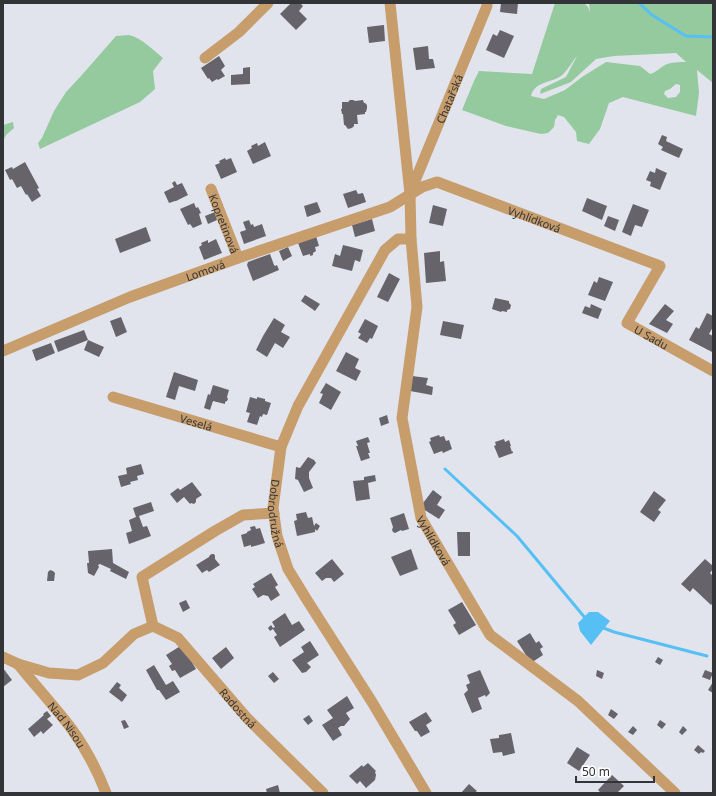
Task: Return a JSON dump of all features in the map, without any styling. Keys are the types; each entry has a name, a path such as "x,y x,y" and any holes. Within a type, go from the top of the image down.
{"street":[{"path":"205,58 239,32 268,3"},
{"name":"Vyhlídková","path":"390,3 410,194 411,238 417,307 402,418 421,518 490,635 578,702 675,793"},
{"name":"Chatařská","path":"410,194 487,3"},
{"name":"Vyhlídková","path":"410,194 422,187 437,182 660,266"},
{"name":"Kopretinová","path":"211,189 238,258"},
{"name":"Lomová","path":"3,351 130,297 238,258 390,207 410,194"},
{"name":"Dobrodružná","path":"411,238 398,239 385,250 298,406 281,447 273,508 277,536 288,569 368,696 426,793"},
{"name":"U Sadu","path":"660,266 627,323 713,371"},
{"name":"Veselá","path":"113,397 281,447"},
{"path":"153,626 142,577 243,514 274,513"},
{"name":"Nad Nisou","path":"3,657 18,664 49,673 78,676 103,663 134,634 153,626"},
{"name":"Radostná","path":"153,626 178,638 247,718 323,793"},
{"name":"Nad Nisou","path":"18,664 72,729 90,760 106,793"}],"green space":[{"path":"555,3 584,3 590,12 589,3 713,3 713,83 697,70 699,93 696,116 623,97 609,103 600,129 589,144 577,141 576,132 564,117 558,115 555,120 554,127 548,133 541,134 506,126 462,110 479,71 532,74","holes":["676,53 686,62 667,64 650,74 640,66 606,62 565,90 544,99 531,96 533,91 540,85 561,76 577,56 566,77 541,89 540,94 571,82 596,59 614,56","676,84 680,85 680,92 676,97 668,98 664,94 665,91"]},
{"path":"129,35 143,41 163,58 153,71 155,89 140,102 40,149 38,143 42,138 54,111 66,92 116,36"},
{"path":"13,122 14,128 6,135 3,141 3,125"}],"water":[{"path":"589,612 598,612 610,621 591,645 580,631 578,623"}],"building":[{"path":"291,3 300,3 303,6 299,11 307,19 296,30 280,14"},
{"path":"501,3 518,3 517,14 500,12"},
{"path":"384,25 385,41 369,43 367,27"},
{"path":"500,30 514,36 504,58 486,50 493,34 497,36"},
{"path":"428,46 429,59 433,59 435,68 416,70 413,48"},
{"path":"219,56 225,66 221,70 225,76 212,82 209,78 208,79 201,68"},
{"path":"250,67 250,84 231,85 231,75 243,74 243,68"},
{"path":"350,100 363,100 367,105 367,108 365,114 357,115 358,124 354,124 352,128 348,129 344,125 341,109 342,102 348,102"},
{"path":"662,135 667,137 666,141 683,149 679,158 661,150 663,147 658,144"},
{"path":"265,142 271,156 253,164 247,151 252,148 251,146 257,143 258,146"},
{"path":"225,158 226,160 231,158 237,172 221,179 215,165 220,163 219,161"},
{"path":"25,162 39,188 37,189 41,196 32,202 21,186 17,188 12,179 10,180 5,170 12,167 13,169"},
{"path":"656,168 667,173 660,190 650,186 651,182 646,180 650,171 655,173"},
{"path":"175,181 177,185 182,183 188,195 169,203 164,192 174,187 172,183"},
{"path":"356,190 358,194 363,193 366,202 348,208 343,194"},
{"path":"587,198 607,206 602,220 582,211"},
{"path":"317,202 321,212 307,217 304,206"},
{"path":"194,203 196,208 198,207 201,213 199,214 202,224 193,228 190,224 188,225 180,209"},
{"path":"633,204 649,210 642,227 635,225 631,236 622,232"},
{"path":"433,205 447,209 443,226 429,223"},
{"path":"215,212 217,220 208,224 205,216"},
{"path":"608,216 619,220 615,231 604,226"},
{"path":"372,219 375,231 355,237 352,225"},
{"path":"249,220 251,225 253,224 254,227 262,224 266,236 244,244 240,232 246,230 243,222"},
{"path":"146,227 151,241 120,253 115,239"},
{"path":"316,236 319,246 315,247 316,251 313,255 310,256 310,254 303,256 298,243"},
{"path":"216,239 222,253 204,260 199,247 202,245 201,243 208,240 208,243"},
{"path":"343,245 363,250 360,262 355,260 352,271 332,266 335,254 340,256"},
{"path":"288,247 292,256 283,261 279,251"},
{"path":"440,251 440,262 444,261 446,281 426,283 424,253"},
{"path":"270,254 274,265 277,265 279,270 253,281 247,265 248,262"},
{"path":"389,273 400,279 388,302 377,297"},
{"path":"599,277 613,282 605,301 588,295 594,281 597,283"},
{"path":"305,295 320,304 315,311 301,301"},
{"path":"495,298 509,301 511,305 510,309 507,310 507,312 501,312 492,309"},
{"path":"591,304 602,309 598,319 582,313 585,306 590,308"},
{"path":"665,304 674,311 666,320 673,324 667,333 649,324"},
{"path":"707,313 713,316 713,327 709,334 713,336 712,352 689,340 696,327 699,329"},
{"path":"121,317 127,332 116,337 110,321"},
{"path":"274,318 285,325 281,332 290,337 283,348 275,343 267,357 256,350"},
{"path":"365,319 378,326 372,339 370,338 367,343 358,338 361,334 358,332"},
{"path":"443,321 464,325 461,339 440,335"},
{"path":"84,330 88,340 58,352 54,341"},
{"path":"88,340 104,347 99,357 84,350"},
{"path":"51,343 55,353 36,361 32,350"},
{"path":"346,352 359,359 355,368 361,371 356,381 336,371"},
{"path":"174,372 198,380 195,391 179,386 175,400 166,397"},
{"path":"412,376 428,378 426,385 433,387 432,395 410,391"},
{"path":"326,383 341,392 331,410 319,403 323,394 320,393"},
{"path":"213,385 229,390 227,397 228,399 225,404 213,401 210,410 204,408 208,394 210,395"},
{"path":"250,397 265,399 265,401 271,403 267,415 263,414 262,417 260,416 257,425 247,422 250,413 246,412"},
{"path":"387,415 389,423 381,426 379,418"},
{"path":"439,435 440,437 444,436 446,441 449,440 452,449 443,453 442,451 434,454 429,442 431,441 430,438"},
{"path":"368,437 370,442 367,443 370,458 361,461 356,446 358,446 356,441"},
{"path":"504,439 505,442 509,440 513,453 499,458 494,446 496,445 495,442"},
{"path":"308,457 316,463 309,472 309,478 313,488 304,492 298,480 295,479 296,467 300,468"},
{"path":"141,464 144,474 137,476 138,480 130,482 131,484 121,487 118,476 127,474 126,468"},
{"path":"375,475 376,481 368,483 370,499 356,501 353,481 364,480 364,477"},
{"path":"192,482 202,495 196,499 194,504 190,504 184,497 177,503 170,494 178,488 180,490"},
{"path":"433,490 442,497 437,505 445,510 439,519 420,507"},
{"path":"654,491 666,500 658,510 661,512 654,522 640,512"},
{"path":"151,502 154,511 139,516 143,527 147,526 151,536 129,544 126,533 132,531 129,520 136,517 133,508"},
{"path":"306,512 308,518 312,517 314,526 316,523 320,526 317,531 315,529 315,532 297,536 294,521 297,520 296,514"},
{"path":"404,513 409,529 401,530 395,533 393,532 390,518"},
{"path":"255,526 256,529 260,528 265,543 251,547 251,545 244,547 241,535 251,530 250,527"},
{"path":"457,532 470,532 470,556 458,556"},
{"path":"112,549 113,563 129,572 126,579 100,564 98,565 99,567 94,576 88,573 88,551"},
{"path":"411,549 418,569 400,576 391,557"},
{"path":"214,554 215,559 220,565 209,572 207,570 202,573 196,565"},
{"path":"332,559 344,574 334,582 331,578 326,578 322,581 315,573"},
{"path":"705,559 713,566 710,573 713,576 713,603 711,605 693,588 690,592 681,584"},
{"path":"50,570 55,573 54,581 47,581 48,572"},
{"path":"271,573 278,585 275,587 280,595 271,601 268,596 263,595 258,598 252,589 255,587 253,584"},
{"path":"186,600 190,608 183,612 179,603"},
{"path":"462,602 476,625 459,635 453,625 456,623 448,610"},
{"path":"285,613 292,625 299,621 305,630 280,647 274,637 277,635 273,629 270,631 268,628 271,625 273,628 275,627 272,622"},
{"path":"530,633 536,643 539,641 543,647 540,649 543,655 531,663 517,641"},
{"path":"310,641 319,655 307,663 311,667 306,672 302,673 292,660 304,652 301,647"},
{"path":"182,645 196,669 180,678 175,670 172,671 169,666 172,664 166,655"},
{"path":"226,647 234,658 221,669 212,658"},
{"path":"658,657 663,660 660,665 655,662"},
{"path":"154,665 166,685 173,681 180,692 166,700 159,690 157,690 146,670"},
{"path":"3,668 12,680 3,687"},
{"path":"480,670 490,693 486,697 485,695 478,698 482,709 472,713 464,694 468,690 466,685 470,683 467,675"},
{"path":"597,670 604,673 602,679 596,676"},
{"path":"705,670 713,673 710,680 702,677"},
{"path":"273,672 279,679 274,683 268,676"},
{"path":"117,682 121,685 119,688 127,695 122,702 109,692"},
{"path":"713,682 713,693 708,690"},
{"path":"347,696 354,708 346,713 350,719 344,726 338,728 342,735 333,741 322,725 333,718 327,710"},
{"path":"611,709 618,714 614,719 608,715"},
{"path":"47,711 51,716 47,719 53,725 43,734 41,731 34,737 28,729"},
{"path":"426,712 432,721 426,725 430,732 421,737 409,722"},
{"path":"309,715 313,721 308,725 303,719"},
{"path":"125,720 129,727 124,729 121,721"},
{"path":"660,720 666,724 662,729 657,725"},
{"path":"633,726 637,730 633,735 628,732"},
{"path":"683,726 687,730 682,735 679,732"},
{"path":"511,733 515,753 503,756 502,752 493,753 490,739 499,738 499,735"},
{"path":"698,745 705,751 703,753 701,752 699,754 694,750"},
{"path":"577,747 590,755 579,771 567,763"},
{"path":"368,763 376,771 376,775 375,780 366,788 360,781 357,784 349,776 362,765 363,767"},
{"path":"612,775 624,786 617,793 601,793 598,790"},
{"path":"469,784 477,791 474,793 461,793"},
{"path":"278,785 280,793 267,793 266,789"}],"waterway":[{"path":"639,3 652,15 686,36 713,37"},
{"path":"445,469 517,536 586,619"},
{"path":"601,627 614,632 707,656"}]}
